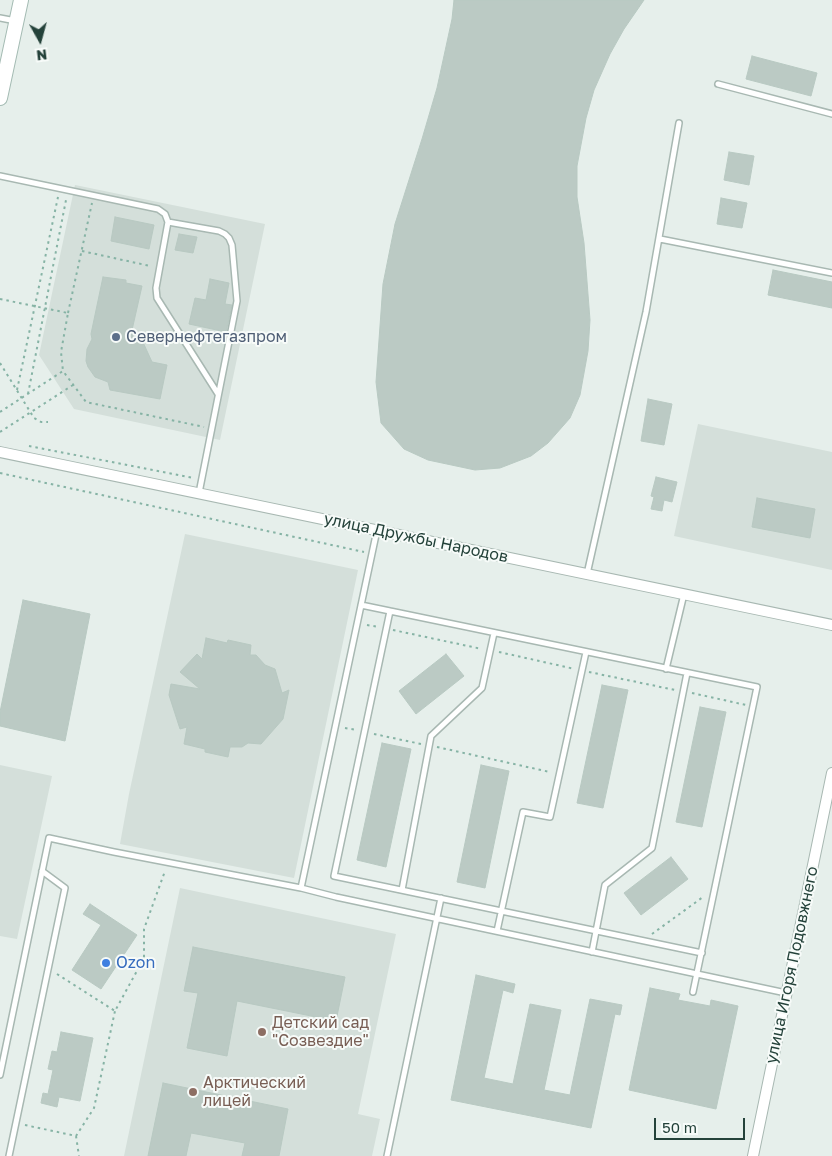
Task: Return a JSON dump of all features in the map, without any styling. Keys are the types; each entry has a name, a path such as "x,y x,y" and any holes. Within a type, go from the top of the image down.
{"main road":[{"path":"0,98 21,0"}],"street":[{"name":"улица Дружбы Народов","path":"0,452 832,625"},
{"name":"улица Игоря Подовжнего","path":"753,1156 832,773"}],"lane":[{"path":"0,18 16,22"},
{"path":"718,84 832,114"},
{"path":"587,574 660,239 680,123"},
{"path":"0,176 158,209 165,214 168,222 155,294 158,302 218,394"},
{"path":"168,222 219,231 229,238 232,245 237,301 199,493"},
{"path":"660,239 832,273"},
{"path":"301,888 377,529"},
{"path":"666,668 684,594"},
{"path":"361,605 757,687 693,992"},
{"path":"390,611 334,876 702,953"},
{"path":"402,890 431,736 482,688 494,633"},
{"path":"497,932 523,812 550,817 586,652"},
{"path":"592,952 605,885 652,848 687,673"},
{"path":"0,1075 49,838 301,888 497,932 786,993"},
{"path":"9,1156 65,888 42,871"},
{"path":"387,1156 441,898"}],"path":[{"path":"17,390 60,188"},
{"path":"28,394 68,190"},
{"path":"94,195 61,352 63,371 86,402 212,428"},
{"path":"82,251 160,268"},
{"path":"0,298 68,313"},
{"path":"0,363 34,418 41,422 48,422"},
{"path":"0,412 63,371"},
{"path":"0,432 73,384"},
{"path":"29,446 201,480"},
{"path":"0,473 372,554"},
{"path":"357,623 753,706"},
{"path":"336,726 560,774"},
{"path":"79,1156 76,1136 94,1108 115,1011 144,958 144,929 168,863"},
{"path":"643,941 715,888"},
{"path":"48,968 115,1011"},
{"path":"16,1123 76,1136"}],"shaded area":[{"name":"Севернефтегазпром","path":"75,185 265,224 220,440 74,409 39,355"},
{"path":"698,424 832,452 832,570 674,536"},
{"path":"185,534 358,570 294,878 120,844"},
{"path":"0,765 52,776 17,939 0,936"},
{"name":"Детский сад \"Созвездие\"","path":"180,888 396,934 358,1114 380,1119 372,1156 124,1156"}],"building":[{"path":"454,0 644,0 610,54 594,90 586,118 577,166 577,197 584,243 590,320 588,351 580,395 570,418 548,443 531,456 500,468 475,470 428,460 404,449 381,423 376,382 383,284 395,224 437,88 452,19"},
{"path":"752,56 817,73 811,96 746,79"},
{"path":"729,152 754,156 749,185 724,180"},
{"path":"721,198 747,203 742,228 717,224"},
{"path":"115,217 154,225 149,249 111,241"},
{"path":"179,234 197,237 193,253 175,250"},
{"path":"773,270 832,282 832,308 768,295"},
{"name":"Севернефтегазпром","path":"103,277 126,280 126,283 142,286 132,330 142,340 152,362 167,365 160,399 110,390 108,382 95,377 88,367 86,361 87,349 92,339 91,334"},
{"path":"210,279 229,283 225,304 232,305 226,332 189,324 195,298 206,300"},
{"path":"648,399 672,404 664,445 641,441"},
{"path":"656,477 677,482 672,502 664,500 662,511 651,509 654,497 651,496"},
{"path":"757,498 815,509 810,538 752,527"},
{"path":"23,600 90,614 65,741 0,726 0,712"},
{"path":"206,638 227,643 228,640 251,645 250,655 256,655 265,665 275,669 282,693 289,690 283,719 261,744 248,743 242,747 230,747 228,757 205,752 205,749 184,744 187,727 180,729 169,695 171,684 200,689 180,672 197,654 202,659"},
{"path":"446,654 464,676 416,714 399,691"},
{"path":"602,685 628,690 603,808 577,803"},
{"path":"700,707 726,712 702,827 676,822"},
{"path":"382,743 411,749 386,867 357,860"},
{"path":"481,765 509,771 485,888 457,882"},
{"path":"671,857 688,879 641,915 624,893"},
{"path":"90,904 137,935 101,989 72,970 101,925 83,914"},
{"path":"193,947 345,977 336,1021 237,1001 227,1056 187,1048 198,993 184,991"},
{"path":"476,975 515,984 513,993 503,990 484,1078 513,1084 530,1004 561,1010 544,1090 570,1095 590,999 622,1005 620,1015 615,1014 591,1128 451,1100"},
{"path":"650,988 680,994 678,1000 710,1006 711,1000 738,1006 716,1109 629,1090"},
{"path":"61,1032 93,1038 80,1101 59,1097 57,1107 41,1103 43,1093 48,1094 53,1070 48,1069 52,1051 57,1052"},
{"path":"163,1083 288,1109 279,1156 242,1156 245,1143 191,1133 186,1156 148,1156"}],"place":[{"name":"Севернефтегазпром","path":"116,337"},
{"name":"Ozon","path":"106,963"},
{"name":"Детский сад \"Созвездие\"","path":"262,1032"},
{"name":"Арктический лицей","path":"193,1092"}]}
